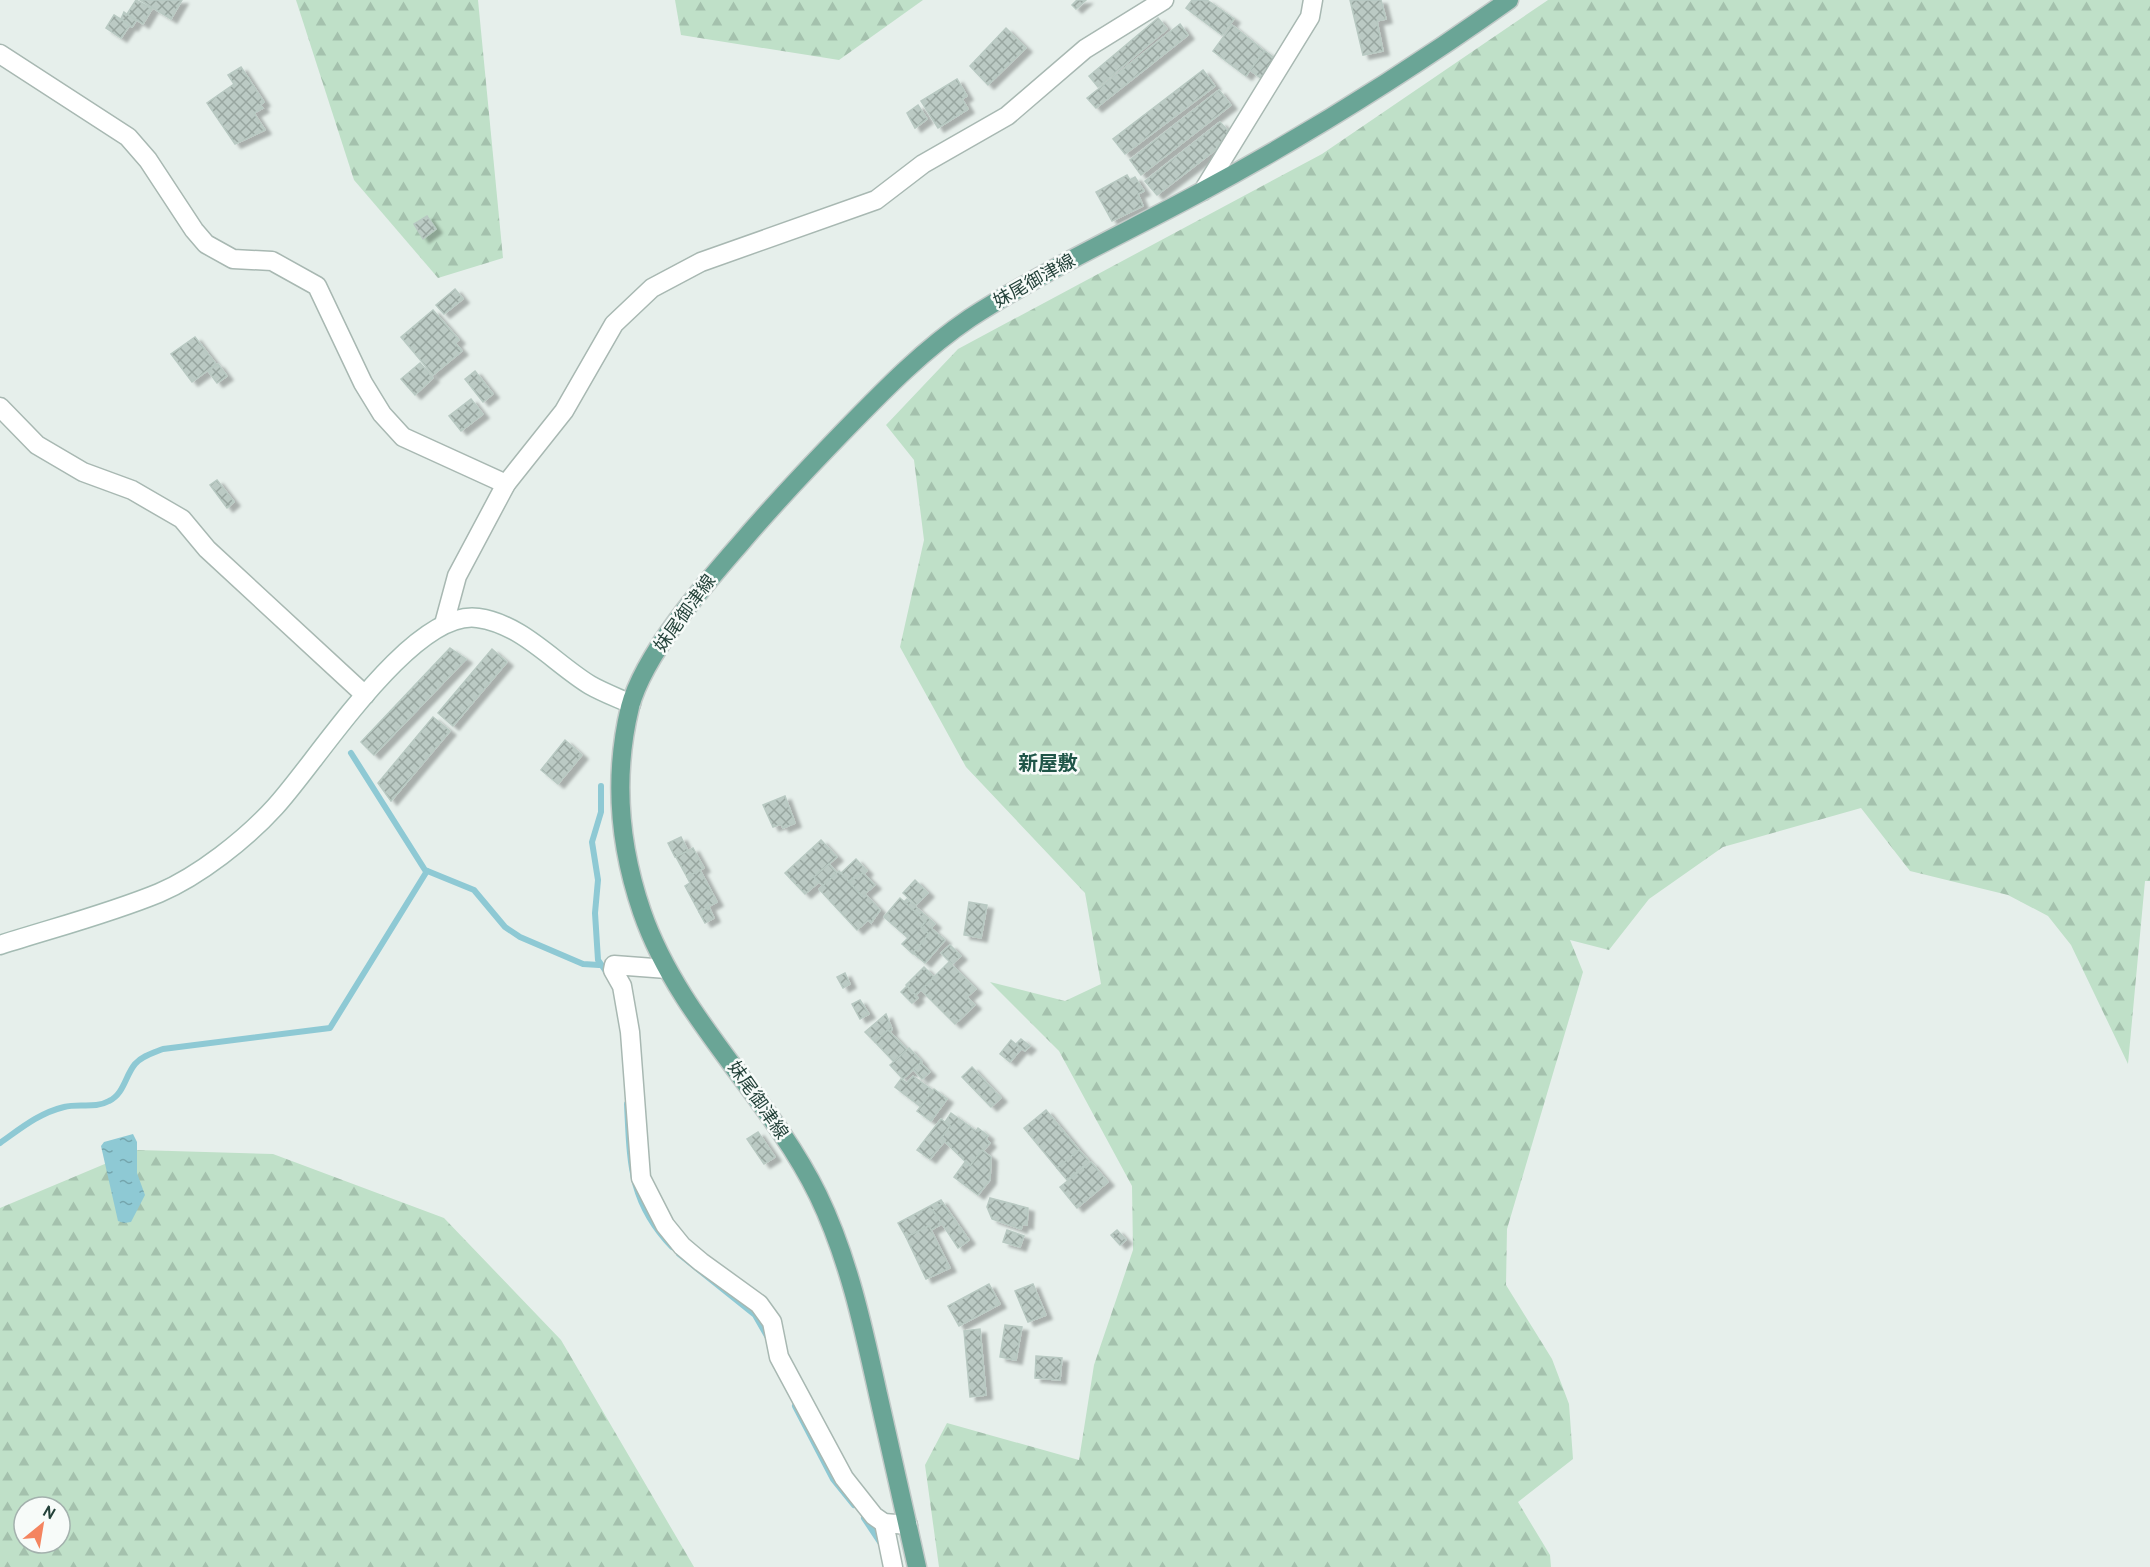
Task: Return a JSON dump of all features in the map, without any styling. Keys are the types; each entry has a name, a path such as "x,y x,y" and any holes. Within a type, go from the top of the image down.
{"main road":[{"name":"妹尾御津線","path":"917,1567 867,1344 840,1244 816,1191 792,1150 667,969 643,913 622,839 618,796 631,704 645,673 694,598 779,498 923,353 971,318 1030,283 1203,191 1355,104 1509,0"}],"street":[{"path":"444,624 457,576 506,484 564,411 614,324 652,288 701,262 876,200 923,164 1006,116 1085,49 1135,15 1164,0"},
{"path":"1203,191 1310,17 1313,0"},
{"path":"0,54 128,137 148,160 194,230 206,244 233,259 272,261 317,286 363,383 382,414 402,437 506,484"},
{"path":"0,408 37,445 83,472 132,490 182,519 207,549 365,695"},
{"path":"0,945 161,892 217,859 275,808 365,695 397,659 444,624 466,618 479,618 513,630 590,685 631,704"},
{"path":"667,969 614,965 613,970 622,986 630,1032 641,1178 665,1225 682,1246 759,1304 772,1322 779,1357 844,1478 874,1516 884,1523 908,1525"},
{"path":"884,1523 893,1567"}],"green space":[{"path":"296,0 478,0 503,258 438,278 354,180"},
{"path":"675,0 923,0 839,60 681,35"},
{"path":"1548,0 2150,0 2150,881 2145,881 2128,1064 2071,945 2048,916 2008,895 1910,871 1861,808 1723,847 1649,899 1609,950 1570,940 1583,972 1507,1229 1506,1285 1552,1359 1569,1404 1573,1459 1518,1502 1550,1555 1551,1567 939,1567 925,1465 947,1423 1079,1460 1094,1365 1133,1250 1132,1186 1059,1051 990,982 1065,1001 1101,984 1085,893 966,767 900,647 924,540 914,460 886,425 958,349 1322,154"},
{"path":"138,1150 273,1154 444,1218 561,1340 694,1567 0,1567 0,1208"}],"water":[{"path":"133,1134 137,1142 137,1173 145,1195 131,1222 124,1223 118,1221 101,1146 104,1142"}],"building":[{"path":"136,0 152,9 143,24 127,14"},
{"path":"140,0 182,0 171,19"},
{"path":"1077,0 1086,0 1076,9 1072,5"},
{"path":"1192,0 1207,0 1234,19 1222,35 1186,8"},
{"path":"1350,0 1381,0 1386,19 1377,21 1383,51 1363,55"},
{"path":"124,12 136,21 132,27 121,19"},
{"path":"114,15 130,25 121,38 106,28"},
{"path":"1158,18 1167,29 1098,87 1089,76"},
{"path":"1180,24 1188,35 1096,108 1087,98"},
{"path":"1232,25 1264,51 1246,76 1213,51"},
{"path":"1006,28 1026,48 988,85 970,66"},
{"path":"1265,51 1277,60 1262,79 1250,70"},
{"path":"241,67 264,102 260,105 263,108 254,113 265,130 235,144 207,103 234,84 228,75"},
{"path":"1203,70 1215,86 1125,154 1113,139"},
{"path":"957,79 967,96 962,99 968,109 938,128 921,101"},
{"path":"1219,90 1231,105 1141,175 1130,160"},
{"path":"918,105 927,119 915,128 907,113"},
{"path":"1220,122 1229,132 1214,151 1157,195 1145,181"},
{"path":"1127,175 1130,180 1135,177 1144,191 1138,194 1143,206 1112,221 1096,192"},
{"path":"427,216 436,229 423,239 414,224"},
{"path":"455,289 463,299 444,314 436,305"},
{"path":"433,310 459,340 455,343 462,351 433,375 401,337"},
{"path":"195,337 216,364 192,382 171,354"},
{"path":"420,363 433,378 415,395 401,379"},
{"path":"218,364 227,376 217,383 208,371"},
{"path":"475,371 493,394 483,402 465,379"},
{"path":"471,399 483,414 461,431 449,416"},
{"path":"217,480 234,502 227,508 210,485"},
{"path":"450,648 466,659 374,755 361,742"},
{"path":"492,649 507,662 453,726 438,713"},
{"path":"433,717 450,731 391,801 378,783"},
{"path":"565,740 582,755 558,784 541,770"},
{"path":"785,796 795,823 783,828 781,824 773,827 763,805"},
{"path":"681,837 688,851 675,857 668,843"},
{"path":"821,840 837,857 814,877 819,882 805,894 785,873"},
{"path":"693,848 704,868 687,877 676,857"},
{"path":"856,859 867,871 849,882 841,873"},
{"path":"829,864 837,873 823,886 814,877"},
{"path":"700,870 717,902 699,912 685,886 690,883 687,877"},
{"path":"839,871 862,896 865,894 880,910 871,923 868,920 857,930 819,889"},
{"path":"863,873 875,885 862,896 849,882"},
{"path":"915,880 928,893 916,905 903,893"},
{"path":"900,898 926,921 921,927 929,934 913,954 902,944 908,938 884,917"},
{"path":"907,899 935,924 931,928 945,940 925,963 913,953 929,934 921,927 926,921 904,902"},
{"path":"969,902 987,905 981,938 964,935"},
{"path":"709,907 714,918 705,923 699,912"},
{"path":"950,945 961,956 952,964 941,953"},
{"path":"949,962 976,989 967,997 975,1005 955,1024 921,990"},
{"path":"924,967 934,977 916,995 906,985"},
{"path":"845,973 850,984 843,988 837,977"},
{"path":"907,986 918,998 912,1003 901,992"},
{"path":"860,1000 869,1014 860,1019 852,1004"},
{"path":"886,1014 892,1029 875,1042 865,1032"},
{"path":"888,1030 907,1050 894,1062 875,1042"},
{"path":"1021,1039 1030,1046 1025,1051 1016,1044"},
{"path":"1011,1040 1021,1049 1010,1062 1000,1054"},
{"path":"909,1048 922,1062 903,1079 890,1065"},
{"path":"921,1063 930,1072 922,1079 913,1069"},
{"path":"972,1067 1001,1098 991,1107 962,1077"},
{"path":"913,1076 933,1091 921,1107 895,1087 901,1079 907,1083"},
{"path":"934,1089 947,1099 931,1121 917,1111"},
{"path":"1046,1110 1079,1150 1057,1168 1024,1128"},
{"path":"951,1113 976,1131 978,1128 988,1136 986,1139 990,1143 970,1166 941,1138 950,1126 945,1122"},
{"path":"941,1119 950,1126 941,1138 945,1141 930,1159 917,1150"},
{"path":"758,1132 775,1157 764,1164 747,1139"},
{"path":"982,1150 991,1157 990,1180 978,1195 954,1177 965,1162 970,1166"},
{"path":"1079,1150 1089,1161 1067,1180 1057,1168"},
{"path":"1091,1162 1108,1182 1077,1208 1060,1187"},
{"path":"990,1198 1028,1208 1027,1225 1023,1224 1021,1229 992,1219 987,1207"},
{"path":"941,1200 943,1203 933,1210 942,1224 931,1230 929,1226 906,1237 898,1223"},
{"path":"943,1203 969,1240 958,1248 933,1210"},
{"path":"929,1226 950,1268 926,1279 906,1237"},
{"path":"1007,1230 1024,1236 1020,1247 1003,1242"},
{"path":"1117,1230 1126,1240 1120,1245 1111,1235"},
{"path":"989,1284 1000,1304 959,1326 948,1306"},
{"path":"1033,1284 1046,1315 1028,1322 1015,1291"},
{"path":"1005,1325 1022,1327 1016,1360 1000,1357"},
{"path":"980,1329 986,1395 970,1397 964,1331"},
{"path":"1036,1356 1062,1358 1060,1380 1035,1378"}],"waterway":[{"path":"351,753 425,870 474,890 505,927 520,937 583,964 599,965"},
{"path":"601,786 601,812 592,842 598,880 595,913 598,960 610,977"},
{"path":"0,1143 46,1113 70,1106 98,1105 109,1101 118,1094 138,1061 163,1049 330,1028 427,871"},
{"path":"627,1104 634,1181 647,1214 672,1247"},
{"path":"679,1254 755,1315 767,1336"},
{"path":"795,1406 833,1479 854,1505"},
{"path":"864,1518 880,1542"}],"district":[{"name":"新屋敷","path":"1048,765"}]}
